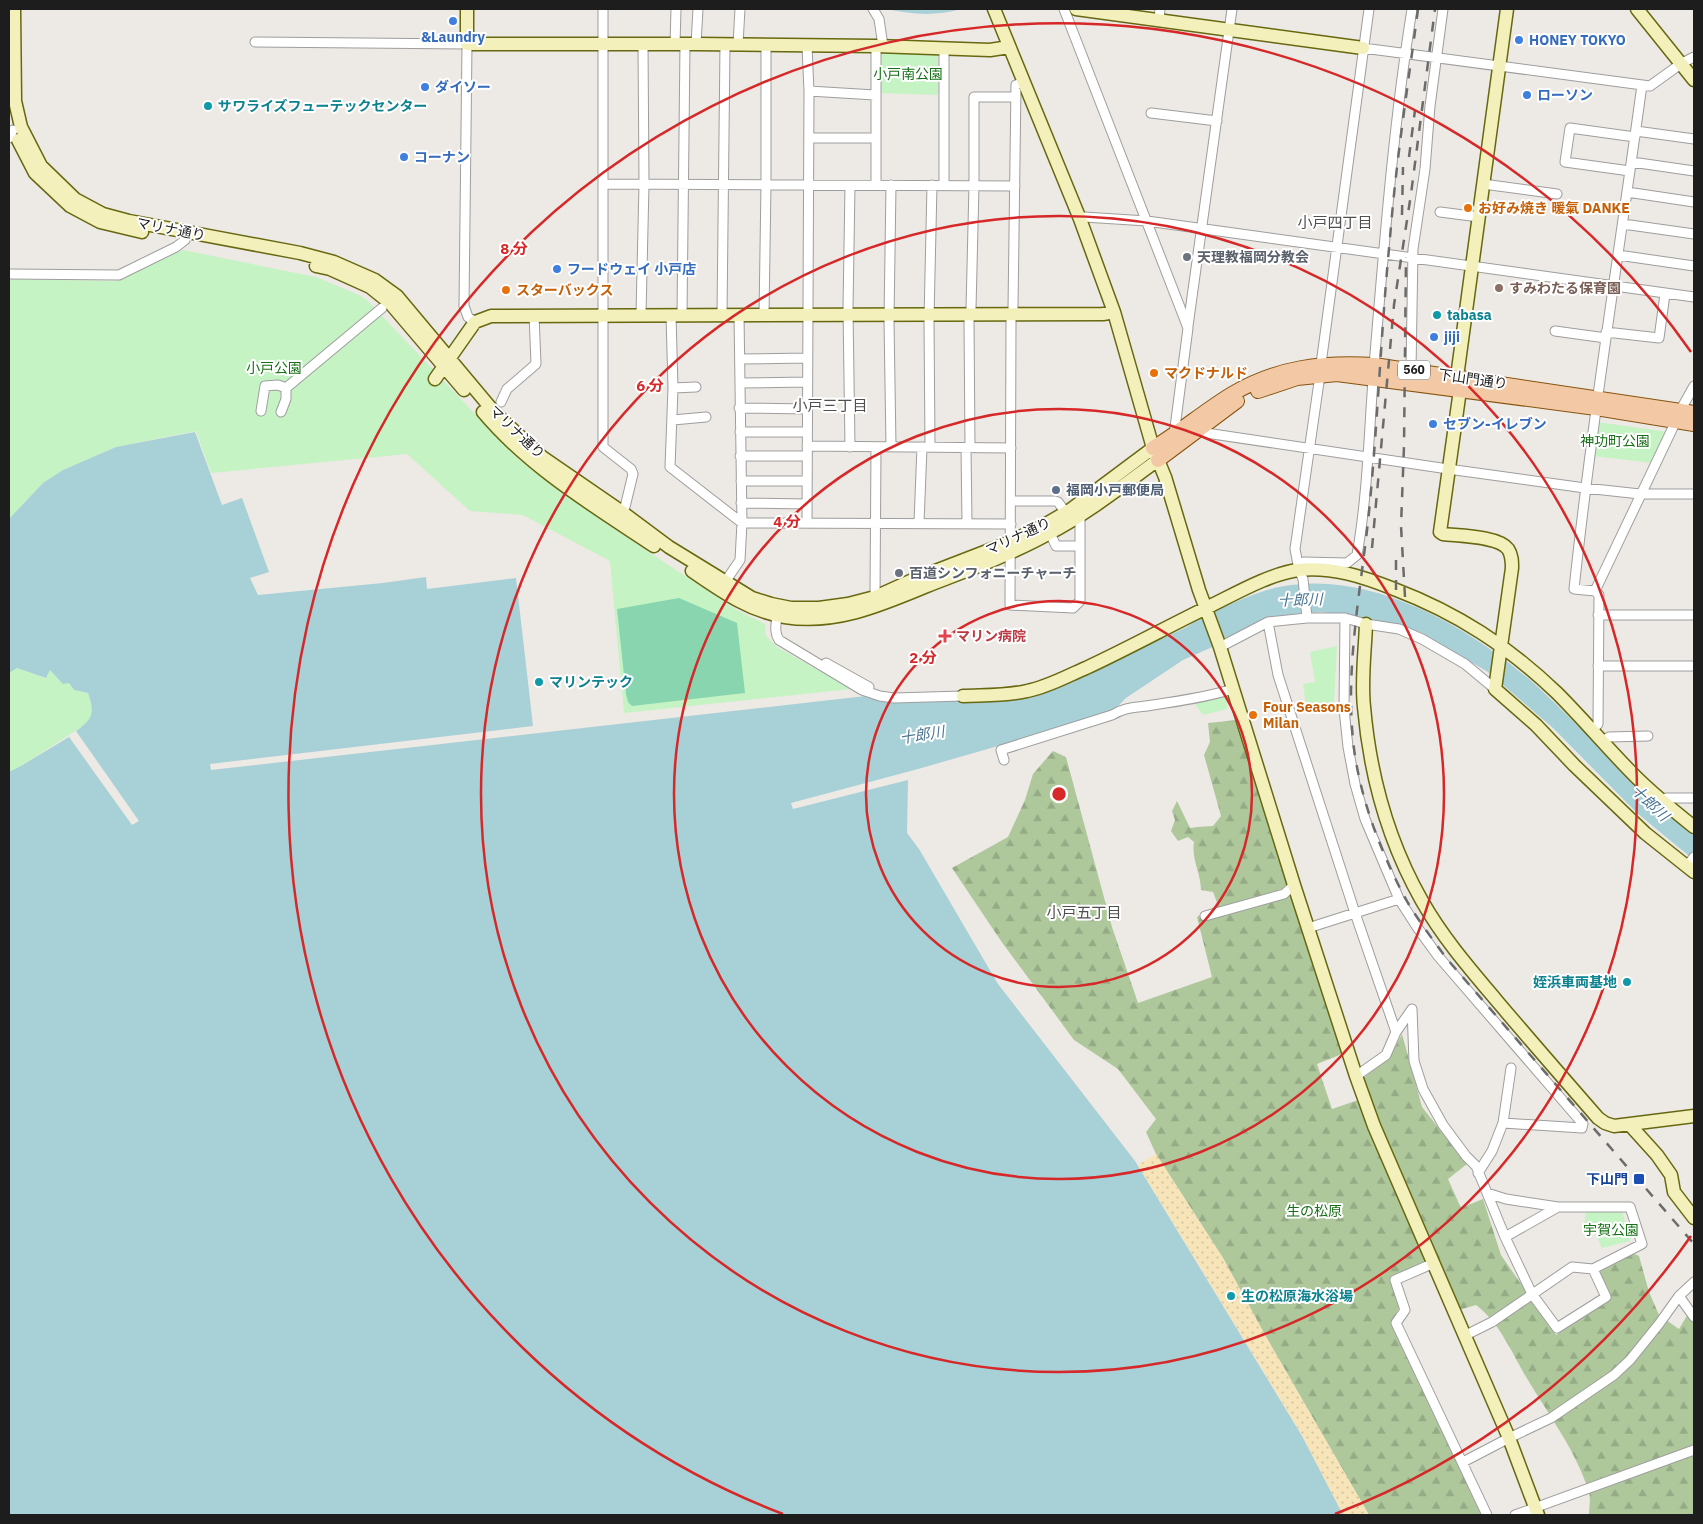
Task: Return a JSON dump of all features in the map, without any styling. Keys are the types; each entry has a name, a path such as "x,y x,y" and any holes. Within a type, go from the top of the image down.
{"main road":[{"name":"下山門通り","path":"1155,454 1174,435 1233,394 1267,377 1295,369 1374,372 1411,370 1458,384"},
{"name":"下山門通り","path":"1155,454 1200,428 1237,401 1261,390 1320,370"},
{"name":"下山門通り","path":"1374,372 1683,415 1694,424"}],"street":[{"name":"マリナ通り","path":"14,9 15,101 21,127 41,166 75,199 102,214 129,221 300,252 334,262 375,280 397,296 498,430 534,462 582,497 731,597 752,608 777,616 823,619 845,616 882,604 1010,547 1066,513 1155,454"},
{"path":"467,9 464,306 468,317 475,322"},
{"path":"603,9 603,447 631,469 633,474 622,512"},
{"path":"676,9 686,44 683,185 670,467 742,523 1011,524"},
{"path":"686,44 698,9"},
{"path":"738,44 740,9"},
{"path":"873,9 879,19 875,95 876,186"},
{"path":"994,9 1080,219 1114,312 1155,454 1164,477 1193,573 1220,648 1294,885 1374,1126 1509,1438 1537,1511"},
{"path":"1064,9 1188,328"},
{"path":"1076,9 1160,14 1228,30 1650,86 1694,56"},
{"path":"1174,435 1232,9"},
{"path":"1306,615 1295,549 1338,248 1369,9"},
{"path":"1300,571 1304,562 1347,563 1357,555 1362,524 1368,457 1392,156 1412,9"},
{"path":"1411,370 1413,249 1425,169 1430,106 1443,9"},
{"path":"1496,687 1512,556 1506,547 1492,540 1443,534 1440,532 1472,267 1507,9"},
{"path":"1637,9 1694,80"},
{"path":"255,42 738,44 990,50 1009,46"},
{"path":"641,314 644,184 644,44"},
{"path":"722,315 725,45"},
{"path":"764,315 766,45"},
{"path":"807,46 809,91 807,522"},
{"path":"944,48 944,186"},
{"path":"1024,82 1016,85 1012,314 1010,320 1010,605 1073,608 1080,600 1080,516"},
{"path":"1592,730 1598,724 1598,595 1594,591 1574,590 1596,403 1642,85"},
{"path":"809,91 875,95"},
{"path":"967,523 974,97 1016,97"},
{"name":"マリナ通り","path":"9,110 11,134 34,173 70,206 100,222 117,227 298,260 330,269 370,287 390,303 494,413 556,468 622,512 669,547 752,598 771,604 791,608 819,608 848,604 875,597 917,578 1050,534 1080,516 1155,454"},
{"path":"1151,113 1217,121"},
{"path":"1694,140 1570,128 1565,162 1694,171"},
{"path":"809,138 876,138"},
{"path":"604,184 1015,186"},
{"path":"1483,184 1557,194"},
{"path":"850,186 850,447"},
{"path":"891,186 889,315 891,447"},
{"path":"919,523 926,447 932,186"},
{"path":"1627,192 1694,202"},
{"path":"1440,212 1479,217"},
{"path":"1080,219 1084,217 1146,221 1694,298"},
{"path":"1623,224 1694,234"},
{"path":"9,274 119,274 176,247 185,240"},
{"path":"1618,255 1694,266"},
{"path":"1555,331 1659,338 1665,294"},
{"path":"286,388 382,308"},
{"path":"435,379 475,322 491,316 641,314 1104,314 1114,312"},
{"path":"501,402 507,389 536,364 534,315"},
{"path":"725,582 740,560 742,523 739,315"},
{"path":"740,359 807,358"},
{"path":"740,382 807,382"},
{"path":"260,411 265,386 278,384 286,388"},
{"path":"673,388 696,386"},
{"path":"1594,591 1640,494 1683,415 1694,386"},
{"path":"281,412 286,399 286,388"},
{"path":"739,408 807,409"},
{"path":"673,420 706,418"},
{"path":"1200,428 1206,432 1448,470 1640,494 1694,494"},
{"path":"740,432 806,432"},
{"path":"807,446 1011,448"},
{"path":"875,597 876,447"},
{"path":"740,456 806,456"},
{"path":"741,480 807,482"},
{"path":"1011,501 1056,501 1066,513"},
{"path":"741,503 807,504"},
{"path":"1050,534 1056,546 1080,546"},
{"path":"777,616 776,635 779,640 862,690 894,698 1010,694 1028,691 1049,684 1116,654 1206,608 1277,576 1300,571 1326,570 1343,573 1378,583 1440,608 1465,621 1558,694 1638,778 1694,827"},
{"path":"1220,648 1268,622 1306,615 1345,618 1366,624 1398,629 1422,639 1465,664 1496,687 1536,724 1574,766 1645,833 1692,865"},
{"path":"1598,615 1694,616"},
{"path":"1345,618 1344,709 1355,784 1365,819 1399,899 1438,956 1583,1124 1582,1128 1504,1123"},
{"path":"1268,622 1278,675 1355,913 1396,1032"},
{"path":"1366,624 1364,706 1373,775 1388,827 1408,875 1422,902 1457,954 1598,1118 1614,1126 1694,1116"},
{"path":"1598,666 1694,666"},
{"path":"1004,760 1001,750 1112,715 1123,708 1211,695 1233,689"},
{"path":"1603,742 1609,737 1648,736"},
{"path":"1662,800 1666,798 1694,798"},
{"path":"1205,916 1284,894 1294,885"},
{"path":"1308,928 1399,899"},
{"path":"1356,1076 1386,1055 1396,1032 1412,1009 1414,1061 1423,1089 1443,1124 1466,1156 1476,1166 1505,1237 1532,1294 1557,1328 1606,1296 1594,1269"},
{"path":"1478,1172 1492,1151 1504,1123 1512,1068"},
{"path":"1629,1124 1657,1154 1671,1175 1674,1192 1694,1218"},
{"path":"1464,1336 1492,1322 1572,1267 1594,1269 1642,1244 1630,1207 1558,1207 1506,1199 1487,1193"},
{"path":"1505,1237 1558,1207"},
{"path":"1434,1264 1396,1280 1405,1310 1396,1322 1487,1515"},
{"path":"1463,1462 1551,1418 1614,1376 1630,1360 1679,1296 1694,1282"},
{"path":"1679,1296 1694,1317"},
{"path":"1515,1515 1537,1511 1587,1489 1694,1450"}],"green space":[{"name":"小戸南公園","path":"879,52 938,55 938,95 878,93"},
{"name":"小戸公園","path":"183,250 316,277 367,300 517,458 607,524 737,610 765,624 766,636 777,647 851,689 624,713 610,561 523,515 470,511 407,454 211,473 196,431 116,447 63,470 43,483 9,519 9,279 114,281"},
{"name":"神功町公園","path":"1597,422 1668,432 1652,463 1593,456"},
{"path":"679,598 737,623 745,693 632,706 628,702 626,694 617,609"},
{"path":"1337,646 1334,703 1306,706 1303,684 1315,682 1310,652"},
{"path":"17,668 45,678 50,670 69,683 74,690 88,693 93,711 89,722 9,774 9,673"},
{"path":"1226,694 1227,709 1203,715 1195,704"},
{"name":"生の松原","path":"1237,720 1342,1054 1317,1064 1332,1109 1367,1097 1361,1080 1390,1057 1402,1034 1422,1107 1467,1164 1448,1179 1461,1208 1483,1199 1501,1255 1556,1335 1611,1298 1598,1273 1626,1250 1639,1256 1649,1292 1659,1315 1679,1329 1688,1314 1694,1323 1694,1515 1589,1515 1589,1492 1584,1477 1562,1434 1492,1321 1476,1305 1462,1309 1455,1304 1437,1257 1393,1278 1401,1304 1392,1321 1485,1515 1369,1515 1265,1335 1223,1258 1156,1154 1146,1132 1156,1119 1118,1069 1074,1040 1001,941 952,868 1008,837 1025,800 1033,774 1053,751 1066,757 1112,927 1138,1003 1212,977 1197,917 1218,905 1213,892 1201,890 1193,848 1194,842 1188,837 1178,841 1171,831 1175,820 1172,811 1177,801 1190,828 1213,826 1221,816 1204,755 1210,742 1208,723"},
{"name":"宇賀公園","path":"1622,1210 1630,1241 1602,1248 1596,1235 1584,1227 1586,1212"}],"sand":[{"name":"生の松原海水浴場","path":"1156,1154 1223,1258 1265,1335 1369,1515 1343,1515 1302,1435 1138,1165"}],"water":[{"path":"887,9 961,9 943,13 924,14"},
{"name":"十郎川","path":"195,432 222,505 242,498 269,572 250,578 258,595 426,577 427,589 516,578 533,726 210,764 211,770 866,696 882,702 1008,699 1046,692 1187,627 1206,615 1246,597 1291,585 1324,584 1358,588 1391,597 1424,610 1456,627 1485,646 1538,687 1634,782 1694,835 1694,860 1637,813 1553,728 1488,672 1422,633 1384,622 1322,612 1293,614 1261,621 1228,640 1183,660 1126,698 1113,711 918,769 791,803 793,809 908,780 907,833 919,849 998,984 1135,1161 1302,1436 1343,1515 9,1515 9,772 69,737 132,825 139,821 76,731 86,723 91,715 92,711 88,693 74,690 69,683 63,684 50,670 46,678 17,668 9,673 9,519 43,483 63,470 116,447"}],"railway":[{"path":"1418,9 1402,123 1393,209 1372,478 1354,633 1351,695 1352,725 1355,756 1363,794 1390,868 1408,903 1427,932 1447,959 1694,1244"},
{"path":"1372,548 1394,305 1411,194 1435,9"},
{"path":"1409,157 1415,110"},
{"path":"1402,215 1403,167"},
{"path":"1405,597 1401,526 1404,446 1406,257"},
{"path":"1396,560 1396,595"}],"place":[{"name":"&Laundry","path":"453,21"},
{"name":"HONEY TOKYO","path":"1519,40"},
{"name":"ダイソー","path":"425,87"},
{"name":"ローソン","path":"1527,95"},
{"name":"サワライズフューテックセンター","path":"208,106"},
{"name":"コーナン","path":"404,157"},
{"name":"お好み焼き 暖氣 DANKE","path":"1468,208"},
{"name":"天理教福岡分教会","path":"1187,257"},
{"name":"フードウェイ 小戸店","path":"557,269"},
{"name":"すみわたる保育園","path":"1499,288"},
{"name":"スターバックス","path":"506,290"},
{"name":"tabasa","path":"1437,315"},
{"name":"jiji","path":"1434,337"},
{"name":"マクドナルド","path":"1154,373"},
{"name":"セブン-イレブン","path":"1433,424"},
{"name":"福岡小戸郵便局","path":"1056,490"},
{"name":"百道シンフォニーチャーチ","path":"899,573"},
{"name":"マリン病院","path":"945,636"},
{"name":"マリンテック","path":"539,682"},
{"name":"Four Seasons Milan","path":"1253,715"},
{"name":"姪浜車両基地","path":"1627,982"},
{"name":"下山門","path":"1639,1179"},
{"name":"生の松原海水浴場","path":"1231,1296"}],"district":[{"name":"小戸四丁目","path":"1335,223"},
{"name":"小戸三丁目","path":"830,406"},
{"name":"小戸五丁目","path":"1084,913"}]}
